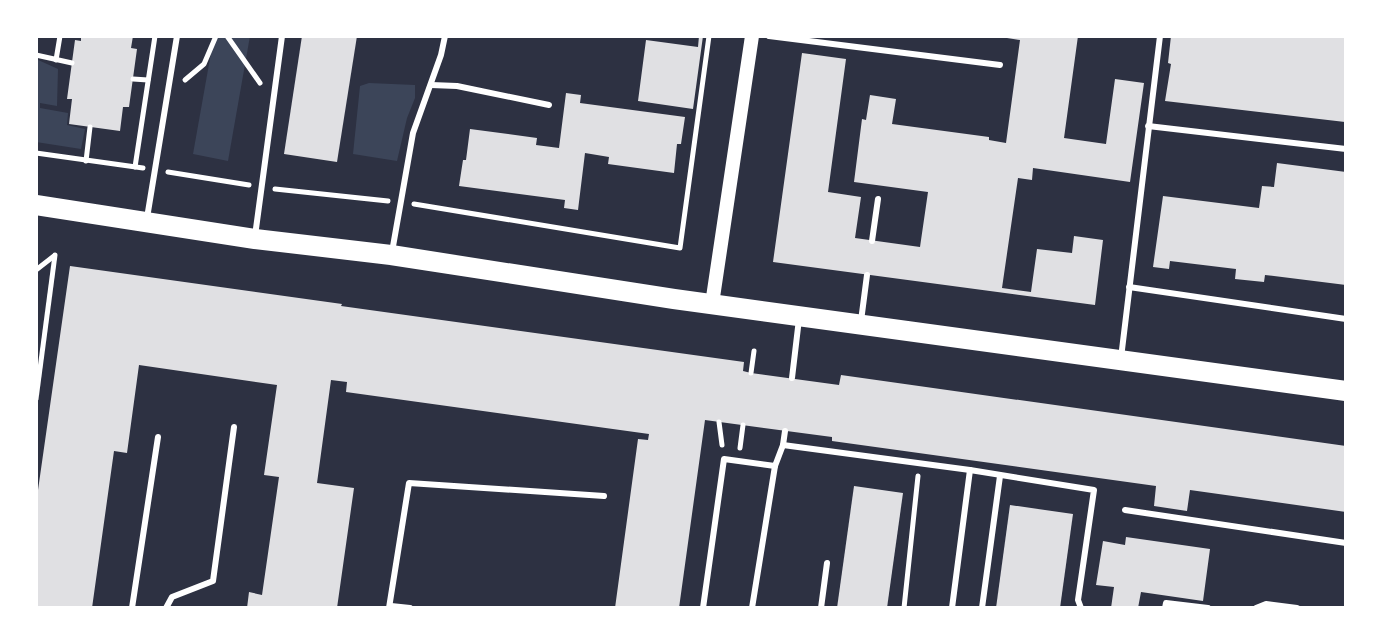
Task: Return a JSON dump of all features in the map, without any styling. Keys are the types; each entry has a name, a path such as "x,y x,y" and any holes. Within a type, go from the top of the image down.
{"main road":[{"path":"36,205 712,304 1346,391"}],"street":[{"path":"712,304 752,36"}],"lane":[{"path":"146,223 177,36"},
{"path":"255,239 282,36"},
{"path":"391,255 413,133 445,36"},
{"path":"769,36 1000,65"},
{"path":"1121,360 1160,36"},
{"path":"431,85 457,86 549,105"},
{"path":"1148,126 1346,149"},
{"path":"872,241 878,199"},
{"path":"860,324 867,275"},
{"path":"1129,287 1346,319"},
{"path":"792,378 799,316"},
{"path":"166,608 172,597 213,581 234,427"},
{"path":"752,608 775,466 785,431"},
{"path":"132,608 158,437"},
{"path":"783,445 1094,490 1078,600 1081,608"},
{"path":"703,608 724,459 775,466"},
{"path":"952,608 970,470"},
{"path":"982,608 1000,476"},
{"path":"410,608 390,607 409,483 604,496"},
{"path":"1125,510 1346,543"},
{"path":"821,608 827,563"},
{"path":"1165,608 1166,603 1208,608"},
{"path":"1256,608 1266,604 1297,608"}],"path":[{"path":"56,60 60,36"},
{"path":"135,167 155,36"},
{"path":"170,82 187,79 204,64 216,36"},
{"path":"227,36 272,101"},
{"path":"36,153 262,188 400,202 680,248 709,36"},
{"path":"36,55 72,63"},
{"path":"133,79 148,80"},
{"path":"86,161 90,127"},
{"path":"36,270 55,255 36,399"},
{"path":"751,373 754,351"},
{"path":"719,422 724,459"},
{"path":"904,608 920,464"}],"shaded area":[{"path":"214,36 250,36 228,161 193,154"},
{"path":"36,59 58,69 57,106 40,103 40,108 68,113 67,125 85,129 81,149 36,142"},
{"path":"369,83 415,85 415,98 397,161 353,154 360,86"}],"building":[{"path":"81,36 133,36 131,48 137,49 129,107 123,107 120,131 69,124 72,99 67,99 75,40 81,41"},
{"path":"302,36 357,36 337,162 284,154"},
{"path":"699,36 703,36 693,109 638,101 646,40 698,47"},
{"path":"1008,36 1078,36 1064,138 1106,144 1115,79 1144,83 1130,182 1033,168 1032,180 1018,178 1002,288 1031,292 1037,249 1072,253 1074,236 1103,240 1095,305 773,262 802,53 846,59 828,192 861,197 855,238 920,247 928,192 854,182 862,119 866,120 870,95 896,99 892,124 989,137 989,140 1006,143 1020,40"},
{"path":"1171,36 1346,36 1345,122 1165,101 1171,64 1168,63"},
{"path":"566,93 581,95 580,103 685,117 681,144 677,144 674,173 608,164 609,157 585,153 578,210 564,208 565,200 459,186 470,129 537,138 536,145 559,148"},
{"path":"1277,163 1346,172 1346,285 1265,275 1264,282 1235,279 1236,269 1170,261 1169,269 1153,267 1163,196 1259,208 1262,186 1274,187"},
{"path":"70,266 744,362 743,371 751,373 839,385 841,375 1346,446 1346,512 1190,490 1187,511 1154,506 1156,486 705,420 679,608 615,608 638,439 648,440 649,434 346,392 347,382 331,380 317,483 354,488 337,608 247,608 249,592 262,595 279,477 264,475 277,385 139,365 127,453 114,451 92,608 36,608 36,504"},
{"path":"854,486 903,493 887,608 837,608"},
{"path":"1010,505 1073,514 1060,608 996,608"},
{"path":"1126,537 1210,549 1203,601 1141,592 1138,608 1111,608 1114,587 1096,585 1103,541 1125,545"}]}
